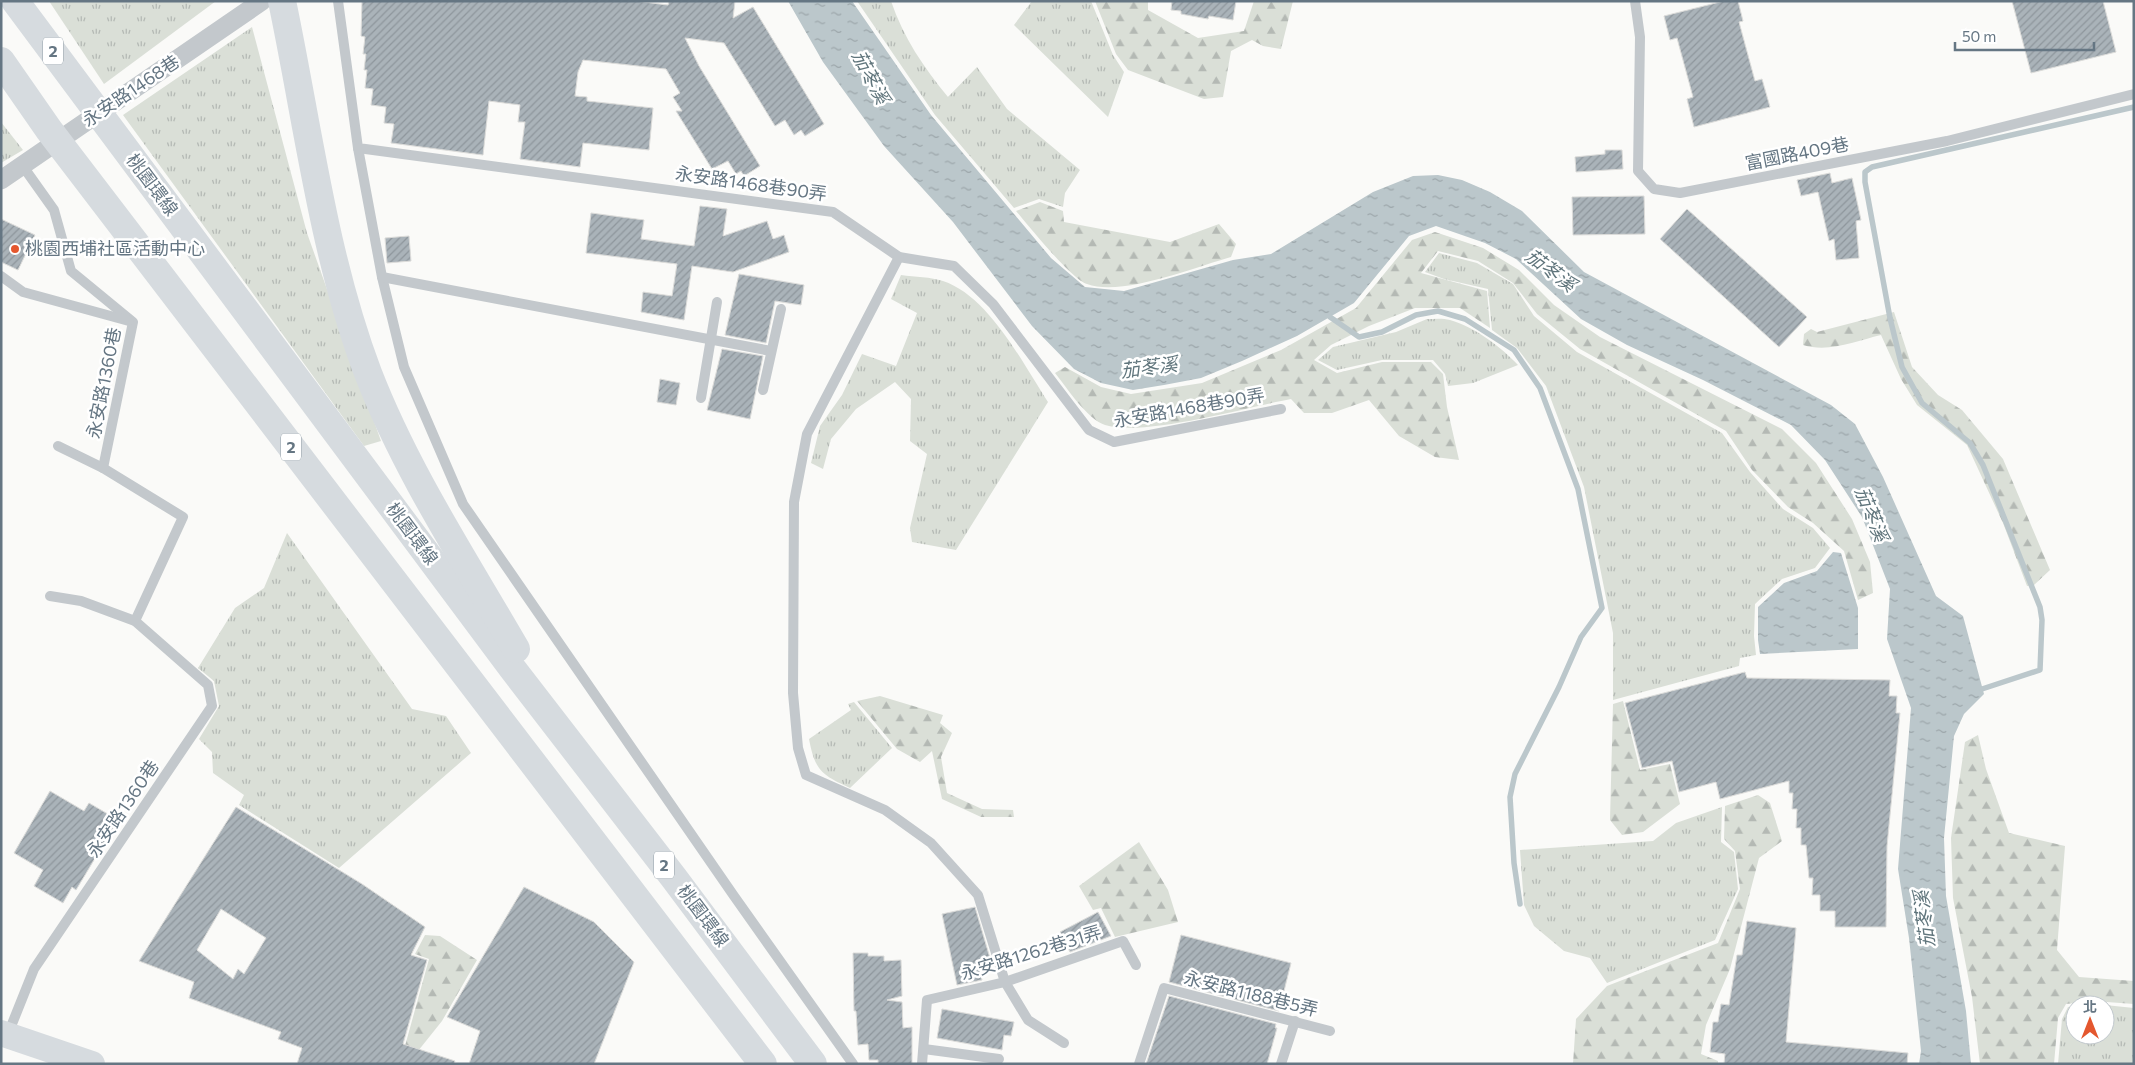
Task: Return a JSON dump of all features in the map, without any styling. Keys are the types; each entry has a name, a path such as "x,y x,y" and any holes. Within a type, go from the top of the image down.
{"highway":[{"name":"桃園環線","path":"15,1 144,174 517,664 575,749 813,1064"},
{"path":"282,1 317,185 346,307 368,372 401,451 517,664"},
{"name":"2","path":"1,61 48,130 763,1064"}],"main road":[{"path":"5,1034 92,1064"}],"street":[{"name":"永安路1468巷","path":"1,180 262,1"}],"lane":[{"path":"338,1 358,148 382,277 404,367 463,504 734,896 853,1064"},
{"name":"富國路409巷","path":"1635,1 1640,37 1638,171 1654,189 1680,193 1947,141 2134,94"},
{"name":"永安路1468巷90弄","path":"358,148 833,212 899,256 954,266 993,304 1089,430 1114,442 1282,409"},
{"name":"永安路1360巷","path":"22,166 54,210 71,271 133,322 103,468"},
{"path":"899,256 807,434 794,502 792,692 798,748 806,775 885,810 931,843 978,895 1005,982 1028,1020 1064,1043"},
{"path":"1,276 23,292 133,322"},
{"path":"382,277 771,351"},
{"path":"701,398 717,302"},
{"path":"763,390 781,309"},
{"path":"50,596 81,602 134,621 184,517 103,468 58,446"},
{"name":"永安路1360巷","path":"5,1034 34,969 212,706 208,685 134,621"},
{"name":"永安路1262巷31弄","path":"922,1064 927,1000 1005,982 1123,942 1136,965"},
{"name":"永安路1188巷5弄","path":"1139,1064 1164,988 1330,1031"},
{"path":"1281,1064 1295,1021"},
{"path":"924,1049 999,1059"}],"green space":[{"path":"49,1 216,1 104,84"},
{"path":"857,1 891,1 915,52 948,97 977,67 1007,109 1080,170 1065,193 1063,207 1039,199 1014,208 935,115"},
{"path":"1032,1 1091,1 1113,55 1124,72 1108,117 1014,25"},
{"path":"1095,1 1148,1 1148,10 1198,38 1244,31 1254,1 1293,1 1281,49 1263,46 1252,40 1231,51 1223,97 1204,99 1128,70 1116,54"},
{"path":"252,27 307,233 381,441 364,446 123,115"},
{"path":"1,122 23,150 1,163"},
{"path":"1040,202 1063,211 1064,222 1170,242 1219,224 1236,244 1231,257 1159,279 1119,287 1102,287 1087,284 1061,263 1016,211"},
{"path":"1435,232 1483,248 1519,270 1554,305 1600,337 1782,429 1816,463 1852,519 1870,562 1873,593 1858,600 1844,551 1813,523 1788,507 1752,470 1726,431 1580,349 1537,314 1513,283 1478,261 1438,251 1421,273 1487,291 1490,328 1460,308 1415,308 1369,326 1331,345 1314,360 1337,373 1382,362 1431,362 1443,374 1447,407 1459,460 1435,457 1399,436 1369,400 1332,413 1304,413 1291,399 1196,420 1169,424 1122,428 1105,425 1098,422 1084,410 1055,373 1065,367 1101,387 1131,394 1202,383 1281,350 1356,308 1412,240"},
{"path":"1439,253 1477,263 1513,284 1534,316 1577,352 1722,433 1750,472 1783,509 1813,528 1830,548 1815,568 1782,579 1755,604 1754,636 1756,655 1740,658 1739,666 1613,700 1613,633 1584,487 1546,386 1517,348 1492,330 1488,289 1444,279 1425,272"},
{"path":"901,275 943,281 960,289 975,301 1003,333 1048,402 956,550 912,542 910,528 927,454 910,441 911,399 895,382 856,409 831,439 823,469 811,463 820,426 842,395 862,354 896,366 917,313 891,299"},
{"path":"1894,312 1912,367 1938,395 1962,410 2003,459 2050,570 2034,585 2027,586 2003,523 1967,445 1917,405 1901,379 1881,335 1833,347 1823,348 1803,345 1804,334 1811,329 1817,332"},
{"path":"1427,319 1447,319 1469,327 1504,351 1518,365 1473,383 1448,386 1445,374 1433,360 1382,360 1337,370 1318,360 1333,347 1396,332"},
{"path":"287,533 412,709 446,716 471,753 339,868 239,805 244,795 213,773 212,752 199,739 219,706 214,681 198,668 235,608 264,588"},
{"path":"880,696 943,715 940,723 952,733 941,757 947,793 982,809 1013,810 1014,817 981,817 942,799 932,751 920,762 897,749 857,701"},
{"path":"1623,701 1640,770 1670,764 1680,804 1643,832 1622,835 1610,820 1613,704"},
{"path":"854,702 892,748 850,788 821,771 811,750 809,739 851,710 848,704"},
{"path":"1978,735 1986,769 2009,833 2065,846 2057,950 2079,977 2134,981 2134,1004 2115,1003 2115,995 2065,995 2065,1006 2058,1018 2054,1064 1980,1064 1972,997 1953,898 1951,838 1965,742"},
{"path":"1758,795 1770,803 1782,841 1759,858 1730,969 1706,1025 1701,1054 1718,1061 1718,1064 1573,1064 1576,1019 1607,986 1718,943 1740,889 1735,851 1724,839 1725,806"},
{"path":"1722,807 1721,842 1734,852 1738,889 1715,940 1607,983 1590,958 1564,951 1534,926 1524,905 1520,850 1653,841 1676,823"},
{"path":"1139,842 1168,890 1178,922 1115,937 1101,908 1093,910 1079,886"},
{"path":"425,935 440,936 477,960 442,1021 418,1051 405,1046 429,959 415,954"},
{"path":"2115,1006 2134,1008 2134,1064 2058,1064 2062,1019 2065,1013 2065,1045 2115,1045"}],"water":[{"name":"茄苳溪","path":"788,1 852,1 931,115 1051,258 1085,287 1124,291 1233,260 1271,254 1373,192 1413,176 1438,175 1462,180 1490,192 1522,211 1584,272 1831,405 1855,424 1883,477 1936,596 1963,616 1984,694 1964,714 1954,736 1944,838 1946,896 1966,1011 1971,1064 1919,1064 1921,1051 1909,938 1898,869 1911,708 1887,639 1890,589 1862,517 1825,460 1791,425 1703,380 1627,345 1581,319 1516,259 1485,243 1436,226 1409,236 1354,303 1297,336 1201,378 1133,390 1101,383 1074,369 1032,326 953,222 884,146 823,62"},
{"path":"1833,552 1841,553 1858,608 1858,649 1760,654 1758,607 1784,583 1817,571"}],"building":[{"path":"362,1 635,1 668,5 669,1 735,1 733,18 753,7 824,124 805,136 801,130 794,135 785,120 775,126 724,43 685,38 699,66 760,166 744,176 741,171 736,174 728,161 712,169 676,111 682,111 673,97 680,93 666,69 583,60 578,72 575,96 587,97 587,101 653,108 649,150 583,143 580,167 520,159 525,122 518,122 520,105 489,101 483,155 391,143 394,124 384,123 386,107 371,105 373,89 365,88 367,70 364,70 366,54 363,54 365,37 361,36"},
{"path":"1172,1 1236,1 1233,20 1209,16 1208,19 1181,14 1181,11 1171,10"},
{"path":"1724,1 1738,1 1743,21 1739,22 1755,81 1762,79 1770,107 1694,127 1687,99 1693,97 1677,38 1670,40 1664,16"},
{"path":"2012,1 2103,1 2116,52 2031,73"},
{"path":"1605,150 1622,150 1623,169 1576,172 1575,157 1605,154"},
{"path":"1830,173 1832,183 1852,178 1861,220 1856,221 1859,258 1836,260 1834,239 1829,241 1818,192 1801,196 1797,180"},
{"path":"1644,196 1645,234 1573,235 1572,197"},
{"path":"700,206 727,209 723,236 767,221 773,239 784,235 789,252 733,272 692,266 684,320 641,312 643,292 672,296 677,264 586,253 591,213 644,220 641,239 694,246"},
{"path":"1687,209 1807,317 1779,347 1660,239"},
{"name":"桃園西埔社區活動中心","path":"1,219 35,235 18,270 1,262"},
{"path":"409,236 411,261 387,263 385,238"},
{"path":"739,274 804,285 801,305 775,301 766,343 725,335"},
{"path":"722,349 763,356 750,419 707,410"},
{"path":"660,379 680,383 676,405 657,402"},
{"path":"1745,672 1747,678 1890,680 1889,696 1897,696 1896,713 1900,713 1887,846 1886,927 1835,927 1835,911 1820,911 1820,895 1812,895 1813,878 1809,878 1806,845 1801,845 1801,828 1796,828 1797,809 1792,809 1793,793 1789,793 1789,781 1720,799 1716,782 1679,792 1672,761 1642,768 1625,703"},
{"path":"50,791 84,811 89,803 118,820 76,890 72,887 63,903 34,886 43,870 14,853"},
{"path":"236,807 362,884 425,927 411,955 427,960 403,1044 455,1061 454,1064 297,1064 302,1048 278,1039 281,1032 189,998 194,982 139,961","holes":["221,909 266,938 244,974 238,969 233,979 197,950"]},
{"path":"524,887 594,922 634,962 594,1064 469,1064 480,1031 447,1017"},
{"path":"975,907 992,965 979,968 982,980 957,985 942,914"},
{"path":"1098,912 1111,936 1070,952 1060,932"},
{"path":"1747,921 1796,928 1786,1042 1908,1053 1907,1064 1724,1064 1725,1054 1710,1052 1713,1022 1718,1022 1721,1004 1729,1005 1737,955 1742,955"},
{"path":"1181,935 1291,963 1279,1011 1169,982"},
{"path":"853,953 868,953 868,956 884,956 884,961 901,960 902,996 887,1000 902,1002 903,1028 912,1027 912,1064 878,1064 878,1060 869,1060 868,1044 858,1045 856,1011 854,1011"},
{"path":"1169,996 1276,1024 1275,1028 1277,1028 1267,1064 1146,1064"},
{"path":"942,1009 1014,1022 1011,1036 1004,1035 1002,1050 937,1038"}],"waterway":[{"path":"1982,689 2040,670 2042,620 2040,607 1983,465 1970,443 1922,403 1902,367 1890,318 1865,182 1865,172 1872,167 2134,107"},
{"path":"1330,317 1359,337 1382,332 1416,315 1438,311 1465,319 1514,350 1540,388 1578,489 1602,608 1581,637 1559,687 1515,774 1510,797 1514,863 1520,904"}],"place":[{"name":"桃園西埔社區活動中心","path":"15,249"}]}
